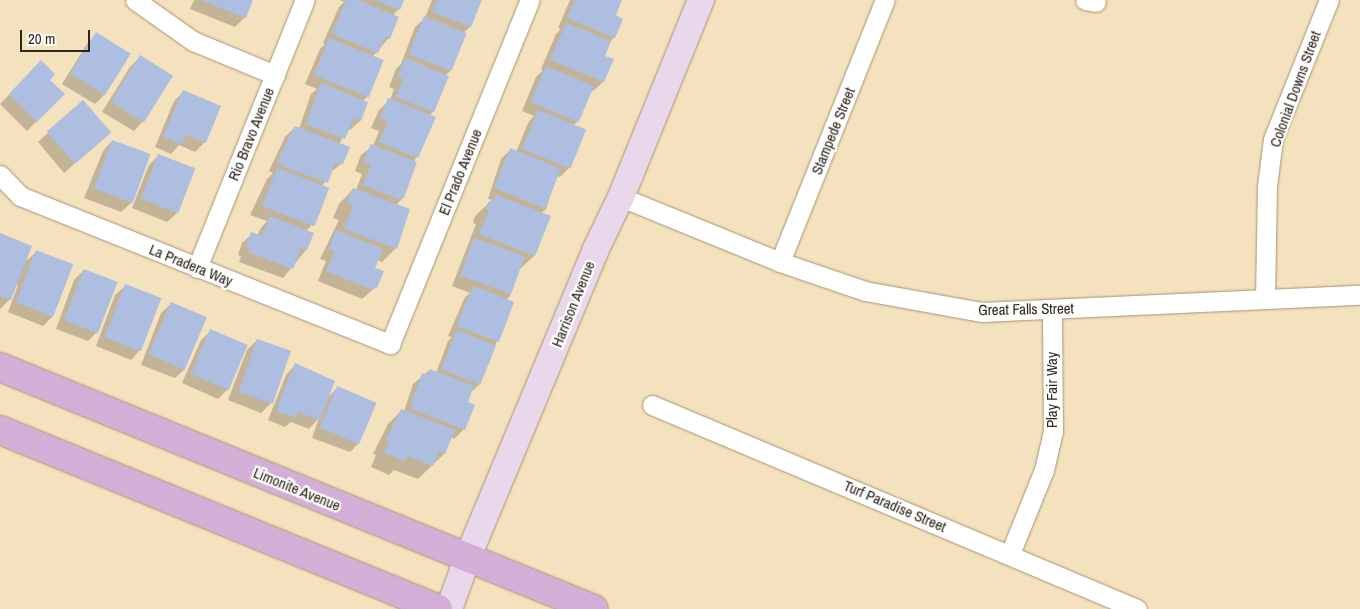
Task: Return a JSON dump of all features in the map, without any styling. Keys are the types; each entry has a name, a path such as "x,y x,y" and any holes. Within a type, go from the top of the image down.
{"main road":[{"name":"Limonite Avenue","path":"0,367 467,559 594,609"},
{"path":"0,430 438,609"}],"street":[{"path":"135,0 193,41 275,75"},
{"name":"Rio Bravo Avenue","path":"197,268 305,0"},
{"name":"El Prado Avenue","path":"390,344 530,0"},
{"name":"Harrison Avenue","path":"449,609 467,559 595,251 621,197 701,0"},
{"name":"Stampede Street","path":"780,262 885,0"},
{"name":"Colonial Downs Street","path":"1265,299 1267,186 1273,139 1328,0"},
{"name":"La Pradera Way","path":"0,175 20,196 390,344"},
{"name":"Great Falls Street","path":"621,197 780,262 864,291 982,312 1360,295"},
{"name":"Play Fair Way","path":"1010,554 1044,470 1052,430 1052,308"},
{"name":"Turf Paradise Street","path":"652,405 1137,609"}],"building":[{"path":"201,0 253,0 246,18"},
{"path":"346,0 359,0 399,17 390,39 385,37 378,53 332,34"},
{"path":"374,0 404,0 400,10"},
{"path":"437,0 482,0 471,27 432,12"},
{"path":"575,0 622,0 616,15 623,19 615,38 567,18"},
{"path":"424,16 467,33 451,71 409,54"},
{"path":"566,23 611,41 605,56 614,59 604,82 550,60"},
{"path":"96,32 131,54 105,95 70,74"},
{"path":"329,38 384,60 369,97 314,75"},
{"path":"140,55 173,76 144,122 111,102"},
{"path":"405,58 449,76 434,112 396,97 403,79 398,77"},
{"path":"41,60 55,74 50,80 65,94 37,122 9,94"},
{"path":"546,66 594,86 579,122 531,102"},
{"path":"321,83 368,102 361,121 354,118 345,139 306,124"},
{"path":"183,90 221,106 206,143 186,135 182,145 163,137"},
{"path":"388,98 436,117 418,158 379,142 388,121 380,118"},
{"path":"83,100 111,132 75,164 47,131"},
{"path":"538,110 586,129 570,168 522,149"},
{"path":"295,126 350,147 343,164 335,163 328,183 282,166 283,164 277,162"},
{"path":"112,140 151,154 133,203 94,189"},
{"path":"371,144 417,162 404,198 402,197 401,200 363,185 371,164 363,162"},
{"path":"510,148 561,169 545,208 494,188"},
{"path":"158,154 195,168 178,213 141,199"},
{"path":"277,168 329,188 315,226 262,206"},
{"path":"353,188 410,209 397,249 344,229 353,206 347,203"},
{"path":"496,195 551,216 535,256 479,234 489,210 486,209 489,201 493,202"},
{"path":"270,216 314,233 307,250 301,248 293,269 248,252 250,246 246,245 251,232 262,236"},
{"path":"336,230 383,249 375,268 384,271 377,288 374,287 373,290 326,271 335,251 329,249"},
{"path":"0,233 32,246 11,300 0,296"},
{"path":"474,238 525,256 511,294 460,276"},
{"path":"36,250 73,264 53,317 16,302"},
{"path":"84,269 118,282 98,333 64,320"},
{"path":"125,284 161,298 141,351 105,337"},
{"path":"474,286 514,302 499,342 457,326"},
{"path":"171,302 207,317 185,370 149,354"},
{"path":"210,329 248,345 229,390 191,374"},
{"path":"457,330 496,346 480,385 441,369"},
{"path":"257,339 291,351 273,404 239,392"},
{"path":"295,363 335,381 320,420 298,412 296,418 276,411"},
{"path":"430,369 474,386 468,402 475,405 465,430 410,408 422,373 428,375"},
{"path":"337,386 377,403 359,444 319,427"},
{"path":"401,409 455,430 445,454 439,452 433,466 407,456 405,461 384,453 389,441 386,440"}]}
